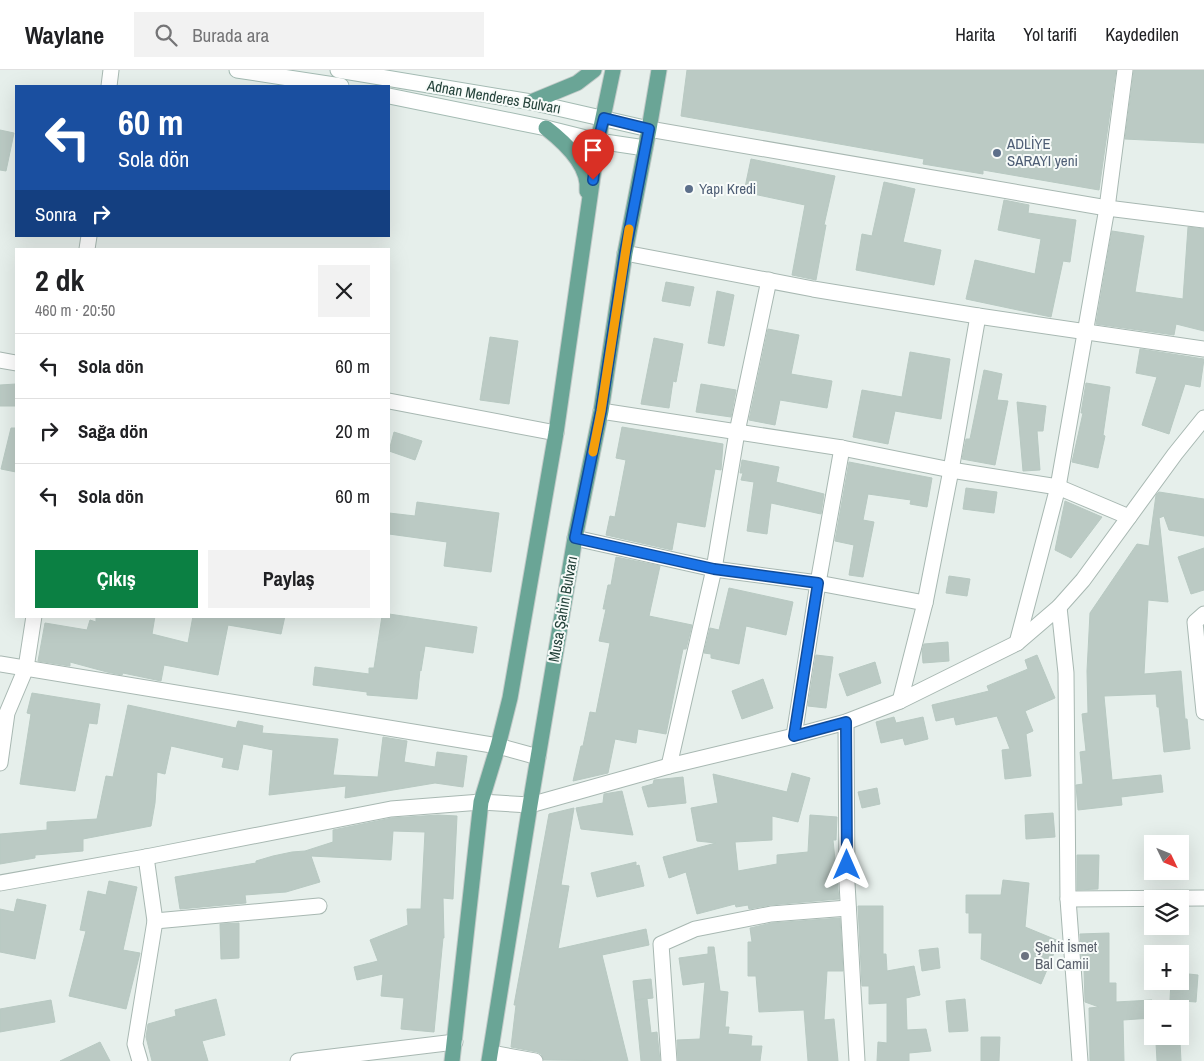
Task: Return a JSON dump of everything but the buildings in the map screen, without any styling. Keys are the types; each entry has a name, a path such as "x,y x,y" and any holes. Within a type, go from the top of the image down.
{"main road":[{"path":"531,102 578,83 594,70"},
{"path":"452,1061 481,802 510,698 556,433 598,141 613,70"},
{"name":"Musa Şahin Bulvarı","path":"490,1057 575,538 601,411 625,253 659,70"},
{"path":"546,128 561,140 580,164 587,187 558,366 556,433"}],"street":[{"path":"109,85 111,70"},
{"path":"237,70 334,85"},
{"name":"Adnan Menderes Bulvarı","path":"338,70 531,102 649,129 1107,208 1204,220"},
{"path":"1017,643 1058,487 1107,208 1125,70"},
{"name":"Adnan Menderes Bulvarı","path":"390,96 546,128 598,141 645,148"},
{"path":"625,253 812,289 978,316 1204,349"},
{"path":"670,766 714,569 737,432 769,280"},
{"path":"900,701 925,603 978,316"},
{"path":"0,360 15,362"},
{"path":"390,401 556,433"},
{"path":"601,411 842,448 951,470 1058,487 1129,516"},
{"path":"0,883 146,857 391,808 481,802 530,805 670,766 846,722 900,701 1017,643 1058,607 1084,580 1129,516 1204,418"},
{"path":"794,736 842,448"},
{"path":"575,538 714,569 818,583 925,603"},
{"path":"1058,607 1066,673 1068,899 1080,1061"},
{"path":"1204,614 1195,622 1204,712"},
{"path":"0,763 8,713 26,668 34,618"},
{"path":"0,664 498,746 538,757"},
{"path":"846,722 848,908 857,1061"},
{"path":"140,1061 135,1044 155,921 146,857"},
{"path":"1068,899 1204,898"},
{"path":"155,921 319,906"},
{"path":"669,1061 661,944 695,929 771,914 848,908"},
{"path":"298,1061 455,1042"},
{"path":"490,1057 535,1061"}],"slow traffic":[{"path":"593,452 629,229"}],"place":[{"name":"ADLİYE SARAYI yeni","path":"997,153"},
{"name":"Yapı Kredi","path":"689,189"},
{"name":"Şehit İsmet Bal Camii","path":"1025,956"}],"route":[{"path":"593,180 598,141 604,118 649,129 625,253 601,411 575,538 714,569 818,583 794,736 846,722 847,865"}]}
